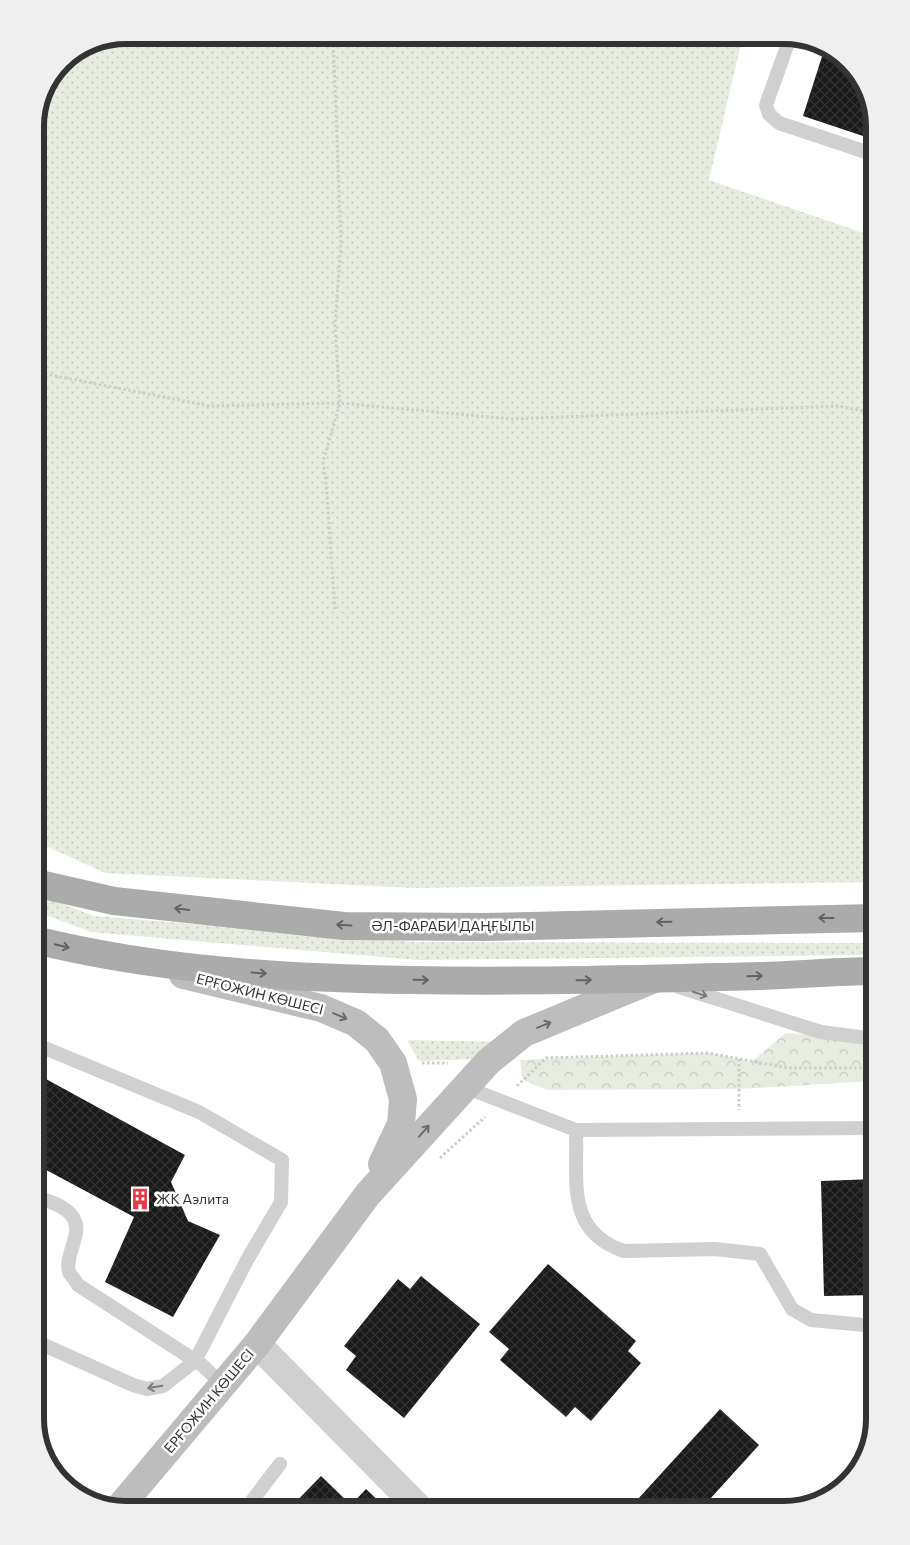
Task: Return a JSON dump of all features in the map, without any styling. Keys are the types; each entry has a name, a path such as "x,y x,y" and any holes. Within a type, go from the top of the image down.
{"main road":[{"name":"ӘЛ-ФАРАБИ ДАҢҒЫЛЫ","path":"44,885 114,902 344,926 483,927 866,918"},
{"path":"44,942 89,953 219,970 333,978 478,981 654,979 866,972"}],"street":[{"name":"ЕРҒОЖИН КӨШЕСІ","path":"89,953 322,1008 356,1023 377,1040 393,1063 403,1099 401,1124 368,1194"},
{"name":"ЕРҒОЖИН КӨШЕСІ","path":"125,1501 257,1344 368,1194 460,1075 488,1062 524,1033 654,979"},
{"path":"257,1344 412,1501"}],"lane":[{"path":"788,44 766,105 769,114 779,123 866,152"},
{"path":"654,979 821,1032 866,1038"},
{"path":"44,1048 199,1112 282,1160 281,1202 247,1260 195,1361 163,1386 147,1389 44,1345"},
{"path":"460,1075 502,1101 576,1130 866,1128"},
{"path":"576,1130 578,1204 581,1216 591,1233 609,1246 624,1251 715,1249 760,1254 792,1309 811,1320 866,1325"},
{"path":"44,1200 62,1207 73,1216 77,1229 69,1259 70,1272 78,1285 195,1361 211,1372 222,1384"},
{"path":"252,1501 280,1464"}],"path":[{"path":"333,44 341,243 335,326 340,403 322,462 326,481 334,610"},
{"path":"44,374 210,406 340,403 511,419 838,406 866,411"},
{"path":"437,1159 446,1155 546,1058 708,1053 788,1068 866,1068"},
{"path":"739,1059 739,1113"},
{"path":"418,1063 460,1075"}],"green space":[{"path":"115,44 741,44 709,180 866,234 866,882 414,888 105,873 44,845 44,121 52,90 61,76 72,64 85,55"},
{"path":"44,897 94,916 415,942 866,943 866,955 418,960 91,932 44,914"},
{"path":"786,1033 866,1038 866,1081 739,1089 547,1090 523,1080 520,1060 708,1053 751,1062"},
{"path":"407,1040 505,1042 476,1059 419,1061"}],"building":[{"path":"823,54 846,72 858,90 865,110 866,137 803,116"},
{"name":"ЖК Аэлита","path":"44,1078 185,1155 171,1182 188,1221 220,1235 173,1317 105,1282 134,1217 44,1169"},
{"path":"866,1179 866,1295 824,1296 821,1181"},
{"path":"548,1264 636,1341 628,1351 641,1363 591,1421 575,1407 566,1417 500,1360 509,1349 489,1332"},
{"path":"421,1276 480,1324 404,1418 346,1370 356,1356 344,1346 398,1279 410,1289"},
{"path":"720,1409 759,1445 708,1501 636,1501"},
{"path":"321,1476 347,1501 297,1501"},
{"path":"366,1489 379,1501 355,1501"}],"place":[{"name":"ЖК Аэлита","path":"140,1199"}]}
